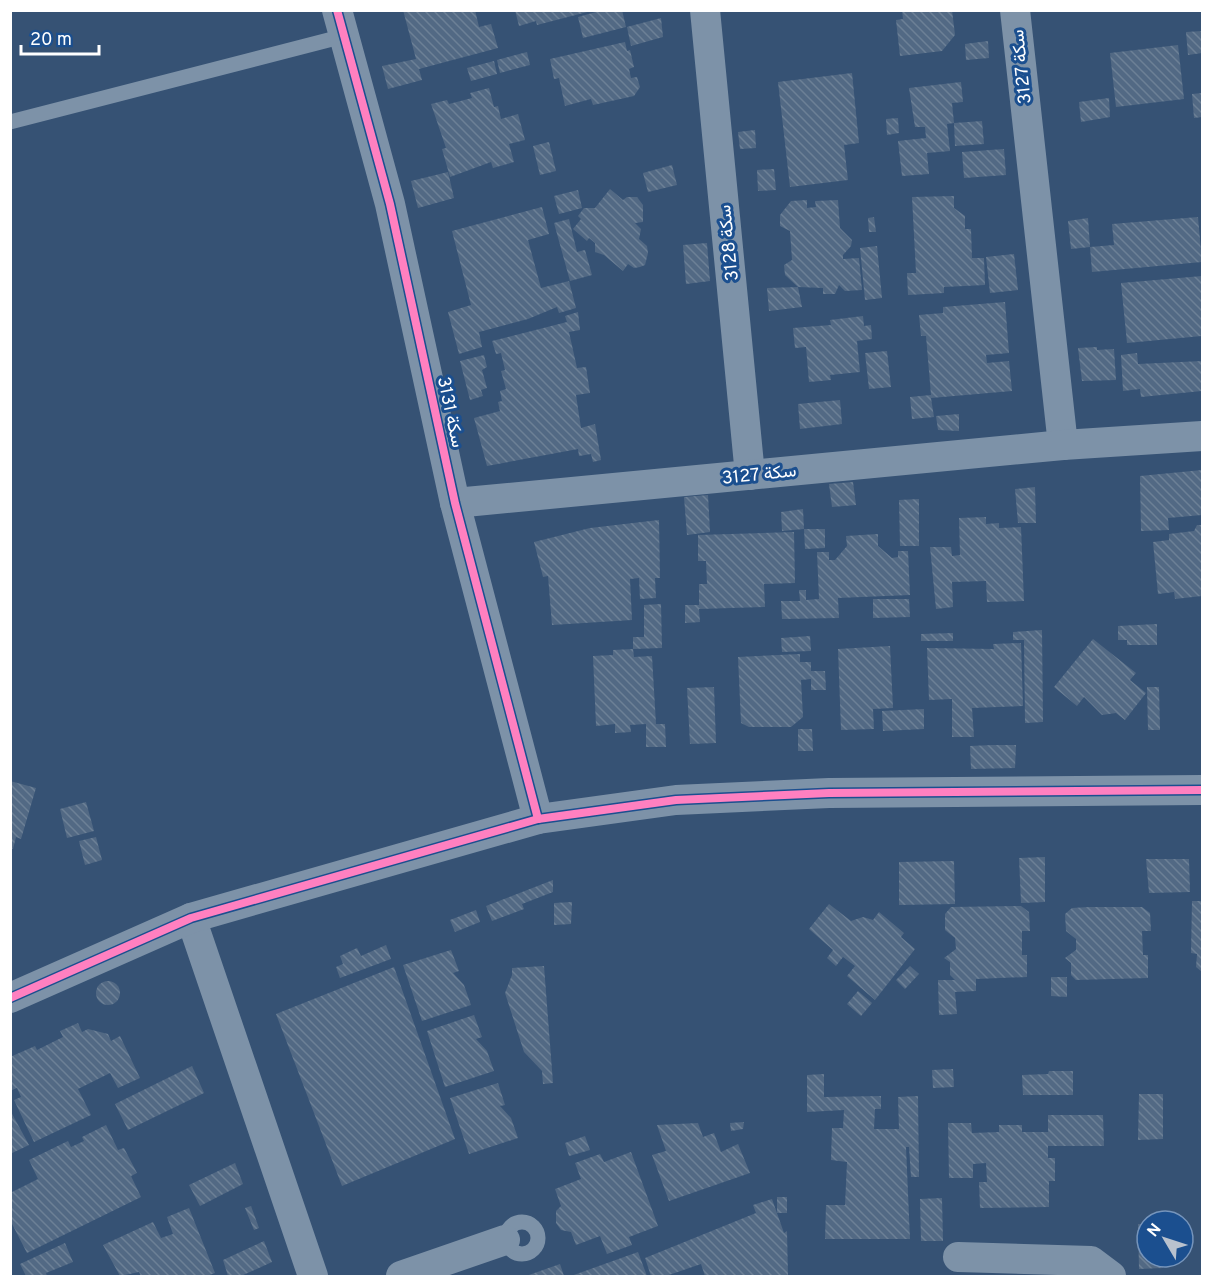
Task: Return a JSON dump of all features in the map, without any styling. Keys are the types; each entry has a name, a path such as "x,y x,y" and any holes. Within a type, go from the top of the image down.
{"street":[{"name":"سكة 3128","path":"705,10 750,475"},
{"name":"سكة 3127","path":"1015,10 1063,445"},
{"name":"سكة 3131","path":"340,23 390,204 456,503 538,819"},
{"name":"سكة 3127","path":"456,503 1063,445 1203,436"},
{"path":"10,998 191,918 538,819 676,800 818,793 1203,790"},
{"path":"191,918 313,1276"},
{"path":"401,1276 505,1240"},
{"path":"958,1257 1091,1261 1111,1276"}],"lane":[{"path":"10,122 340,23"}],"building":[{"path":"403,10 475,10 479,27 491,24 498,48 419,69 422,80 388,89 382,66 416,59"},
{"path":"515,10 591,11 537,25 536,21 519,26"},
{"path":"603,10 622,10 626,27 583,38 578,17"},
{"path":"902,10 952,10 955,35 942,51 900,56 896,20 903,19"},
{"path":"661,18 663,37 631,46 627,27"},
{"path":"1202,31 1202,53 1188,55 1186,32"},
{"path":"988,41 989,58 966,60 965,44"},
{"path":"625,42 627,51 630,50 634,67 629,69 631,78 637,77 640,87 634,96 593,105 591,99 565,106 559,78 554,79 550,59"},
{"path":"1178,45 1184,99 1116,107 1110,53"},
{"path":"527,52 530,65 500,73 497,60"},
{"path":"494,61 497,74 471,81 467,68"},
{"path":"852,73 859,143 844,145 848,180 790,187 778,82"},
{"path":"961,82 963,102 952,103 954,123 947,124 950,151 927,153 929,174 902,176 898,141 926,138 925,127 915,127 909,88"},
{"path":"489,88 494,107 498,106 501,119 518,114 525,140 509,144 514,162 493,168 491,162 450,177 442,149 446,148 431,104 447,100 449,104 472,98 470,93"},
{"path":"1202,93 1202,117 1194,118 1192,94"},
{"path":"1109,98 1110,117 1081,122 1079,102"},
{"path":"898,118 899,133 887,135 886,119"},
{"path":"982,121 984,144 955,146 954,123"},
{"path":"755,130 756,148 740,149 738,132"},
{"path":"549,142 556,171 540,175 533,146"},
{"path":"1004,149 1006,175 964,178 962,152"},
{"path":"672,165 677,185 648,192 643,173"},
{"path":"774,169 776,190 758,191 757,170"},
{"path":"448,172 454,198 418,208 411,181"},
{"path":"610,189 623,200 627,197 637,197 643,205 643,222 635,223 641,229 639,239 647,246 645,265 634,268 628,264 623,271 604,255 595,252 595,243 589,238 587,241 573,229 581,219 578,216 584,208 595,208"},
{"path":"578,190 582,208 559,214 554,196"},
{"path":"954,196 954,208 965,216 965,229 971,229 972,258 984,258 985,285 944,287 944,293 908,295 907,273 916,273 912,197"},
{"path":"807,200 807,208 816,207 815,201 838,200 840,228 852,240 843,259 859,258 862,290 845,291 839,285 835,294 823,294 823,288 798,287 785,275 784,265 792,260 790,231 780,226 780,215 791,201"},
{"path":"542,207 549,234 528,240 541,288 569,281 576,308 559,313 557,307 528,319 479,332 482,347 459,354 448,312 471,305 452,231"},
{"path":"874,217 876,232 869,232 868,218"},
{"path":"1198,217 1202,262 1092,272 1090,247 1114,245 1112,224"},
{"path":"1088,218 1090,247 1071,249 1068,221"},
{"path":"569,219 577,252 585,250 592,275 570,281 554,223"},
{"path":"707,243 710,281 686,284 683,245"},
{"path":"877,246 882,298 865,300 860,248"},
{"path":"1014,254 1018,290 990,293 986,257"},
{"path":"1202,276 1202,336 1127,343 1121,283"},
{"path":"798,287 802,307 769,311 767,288"},
{"path":"1005,302 1009,353 986,355 987,363 1009,361 1012,391 931,398 934,417 912,419 910,397 931,395 926,336 921,336 919,315 943,313 943,307"},
{"path":"578,312 580,330 569,332 577,368 586,367 590,393 576,395 581,428 595,424 601,460 593,462 591,454 579,456 578,449 487,466 474,418 500,411 498,402 502,401 500,391 506,389 501,371 505,370 501,353 496,354 492,341 567,322 565,316"},
{"path":"863,316 864,326 871,325 872,339 857,341 860,372 830,375 831,380 809,382 806,347 795,348 793,328 831,325 830,320"},
{"path":"1097,347 1097,350 1114,349 1116,380 1082,381 1078,348"},
{"path":"887,351 891,387 869,389 865,353"},
{"path":"1137,353 1138,364 1202,361 1202,391 1141,397 1140,389 1123,391 1121,355"},
{"path":"484,355 487,367 482,370 487,388 481,390 483,396 470,400 460,361"},
{"path":"840,400 842,424 800,429 798,404"},
{"path":"959,414 959,431 938,430 936,416"},
{"path":"1202,470 1202,515 1168,518 1169,530 1141,531 1140,476"},
{"path":"853,482 856,505 832,507 829,484"},
{"path":"1035,487 1036,523 1018,523 1015,489"},
{"path":"708,495 710,532 687,535 684,497"},
{"path":"919,499 919,546 900,546 899,500"},
{"path":"803,509 804,529 782,531 781,512"},
{"path":"986,517 986,524 999,523 999,528 1021,527 1024,601 987,602 986,581 952,582 953,607 936,609 930,547 951,547 952,556 960,555 959,518"},
{"path":"659,520 660,578 655,578 656,598 640,599 639,578 630,579 632,620 552,625 548,576 543,577 534,542 590,528"},
{"path":"1197,525 1202,525 1202,596 1175,599 1174,592 1158,594 1153,542 1169,540 1169,534 1194,531"},
{"path":"804,529 825,529 825,548 805,549"},
{"path":"794,532 795,583 764,584 765,607 699,609 700,622 685,623 685,605 699,605 699,584 707,584 706,561 698,561 698,535"},
{"path":"878,534 878,546 892,558 898,557 898,551 908,551 910,595 838,598 839,618 782,619 781,601 800,601 799,590 806,590 806,600 819,599 817,552 829,552 829,560 835,560 847,546 846,536"},
{"path":"873,599 909,599 910,617 873,618"},
{"path":"661,604 662,648 633,649 633,637 644,637 644,605"},
{"path":"1157,624 1157,645 1127,645 1127,640 1118,640 1118,626"},
{"path":"1042,630 1043,722 1025,723 1024,640 1013,640 1013,632"},
{"path":"953,633 953,641 921,641 921,634"},
{"path":"810,636 811,651 782,652 781,638"},
{"path":"1093,639 1136,673 1130,680 1146,693 1125,720 1116,713 1102,715 1084,697 1077,706 1054,687"},
{"path":"1021,643 1023,706 972,708 974,737 952,737 952,699 929,700 927,648 994,649 993,644"},
{"path":"890,646 893,708 873,709 874,729 841,730 838,649"},
{"path":"633,649 634,657 652,656 656,724 665,724 666,747 646,747 646,724 630,725 631,732 615,733 615,724 596,726 593,656 613,655 613,650"},
{"path":"800,654 800,662 811,662 811,671 825,671 826,690 811,690 811,679 801,680 803,717 791,727 749,727 741,723 738,657"},
{"path":"714,687 716,743 690,744 687,688"},
{"path":"1147,687 1159,687 1160,730 1148,730"},
{"path":"924,709 924,729 883,731 882,711"},
{"path":"798,729 812,729 813,751 798,751"},
{"path":"1016,745 1015,768 971,769 970,746"},
{"path":"10,781 36,788 21,839 16,837 13,849 10,848"},
{"path":"86,802 94,831 67,838 60,809"},
{"path":"96,837 102,860 85,865 79,841"},
{"path":"1045,857 1045,902 1021,903 1019,858"},
{"path":"1146,859 1189,859 1190,892 1149,893"},
{"path":"954,861 955,904 899,905 899,862"},
{"path":"553,880 553,892 522,904 524,909 492,921 486,906"},
{"path":"1192,901 1202,901 1202,972 1196,967 1197,954 1191,953"},
{"path":"572,902 571,924 554,925 554,903"},
{"path":"829,904 851,921 863,917 873,920 879,912 904,933 901,937 915,949 875,1000 847,976 855,966 843,957 836,966 827,958 833,950 809,929"},
{"path":"1021,906 1029,912 1030,931 1022,931 1022,955 1027,955 1027,977 976,979 976,991 955,992 957,1014 939,1015 938,980 955,980 950,975 950,962 944,958 956,949 955,938 945,930 945,914 951,907"},
{"path":"1142,907 1150,913 1151,931 1142,931 1143,955 1148,955 1148,978 1076,980 1071,975 1071,963 1065,958 1076,950 1076,939 1066,931 1065,914 1072,908"},
{"path":"476,910 480,922 455,932 450,920"},
{"path":"386,945 391,959 340,978 336,967 343,964 340,956 357,948 361,956"},
{"path":"451,950 459,971 453,973 464,985 471,1005 422,1021 403,965"},
{"path":"544,966 553,1083 543,1084 542,1071 524,1052 505,993 512,975 512,968"},
{"path":"910,966 919,974 905,989 896,980"},
{"path":"394,967 455,1139 342,1186 276,1014"},
{"path":"1051,977 1067,977 1067,997 1051,996"},
{"path":"108,981 117,984 120,993 117,1002 108,1005 99,1002 96,993 99,984"},
{"path":"858,991 872,1003 861,1016 847,1004"},
{"path":"474,1015 482,1037 476,1039 487,1051 494,1071 445,1087 427,1031"},
{"path":"78,1023 82,1032 88,1029 108,1034 111,1041 120,1036 140,1078 118,1088 110,1073 78,1089 91,1115 34,1142 14,1100 21,1097 17,1088 10,1091 10,1057 35,1046 37,1050 63,1037 60,1031"},
{"path":"192,1066 204,1093 128,1130 115,1104"},
{"path":"953,1069 954,1087 933,1088 932,1070"},
{"path":"1049,1071 1073,1071 1073,1095 1023,1095 1022,1075 1048,1074"},
{"path":"824,1074 824,1097 881,1096 881,1109 875,1109 874,1129 899,1129 898,1097 918,1096 919,1177 911,1177 909,1147 906,1147 910,1239 825,1239 826,1205 845,1205 847,1162 831,1160 832,1128 843,1128 844,1110 807,1112 807,1075"},
{"path":"498,1083 505,1105 500,1106 511,1118 518,1138 469,1154 450,1098"},
{"path":"1139,1094 1163,1094 1163,1139 1138,1140"},
{"path":"10,1110 29,1145 10,1154"},
{"path":"1048,1115 1103,1115 1104,1146 1048,1146 1048,1158 1055,1158 1055,1181 1049,1181 1049,1207 980,1208 979,1182 987,1182 986,1163 973,1164 973,1178 949,1178 948,1123 971,1123 972,1133 999,1132 999,1125 1022,1125 1022,1132 1048,1132"},
{"path":"744,1122 743,1129 731,1131 730,1123"},
{"path":"698,1123 703,1137 714,1133 721,1152 738,1144 750,1173 669,1201 652,1155 666,1151 657,1125"},
{"path":"106,1125 118,1150 124,1148 137,1173 131,1176 141,1197 27,1253 10,1220 10,1193 38,1179 29,1160 68,1141 71,1147 84,1141 82,1137"},
{"path":"585,1136 590,1150 569,1156 565,1143"},
{"path":"631,1152 658,1226 629,1237 632,1245 607,1254 600,1236 576,1245 571,1232 561,1230 556,1223 556,1211 561,1206 555,1189 581,1179 575,1163 600,1154 604,1162"},
{"path":"235,1163 243,1184 200,1206 189,1185"},
{"path":"777,1197 787,1197 787,1213 777,1213"},
{"path":"942,1198 943,1241 921,1241 920,1199"},
{"path":"772,1199 784,1233 787,1231 788,1276 705,1276 701,1264 666,1276 651,1276 645,1258 756,1213 753,1205"},
{"path":"251,1206 259,1228 254,1230 245,1208"},
{"path":"189,1208 215,1273 207,1276 141,1276 139,1272 120,1276 103,1245 153,1222 161,1238 173,1234 167,1217"},
{"path":"264,1241 272,1262 241,1276 228,1276 223,1260"},
{"path":"65,1243 73,1262 46,1273 47,1276 26,1276 20,1264"},
{"path":"638,1252 647,1276 571,1276"},
{"path":"560,1264 564,1276 526,1276"}],"cycle path":[{"path":"337,10 390,204 455,503 538,819"},
{"path":"10,998 191,918 538,819 676,800 829,793 1202,790"}]}
